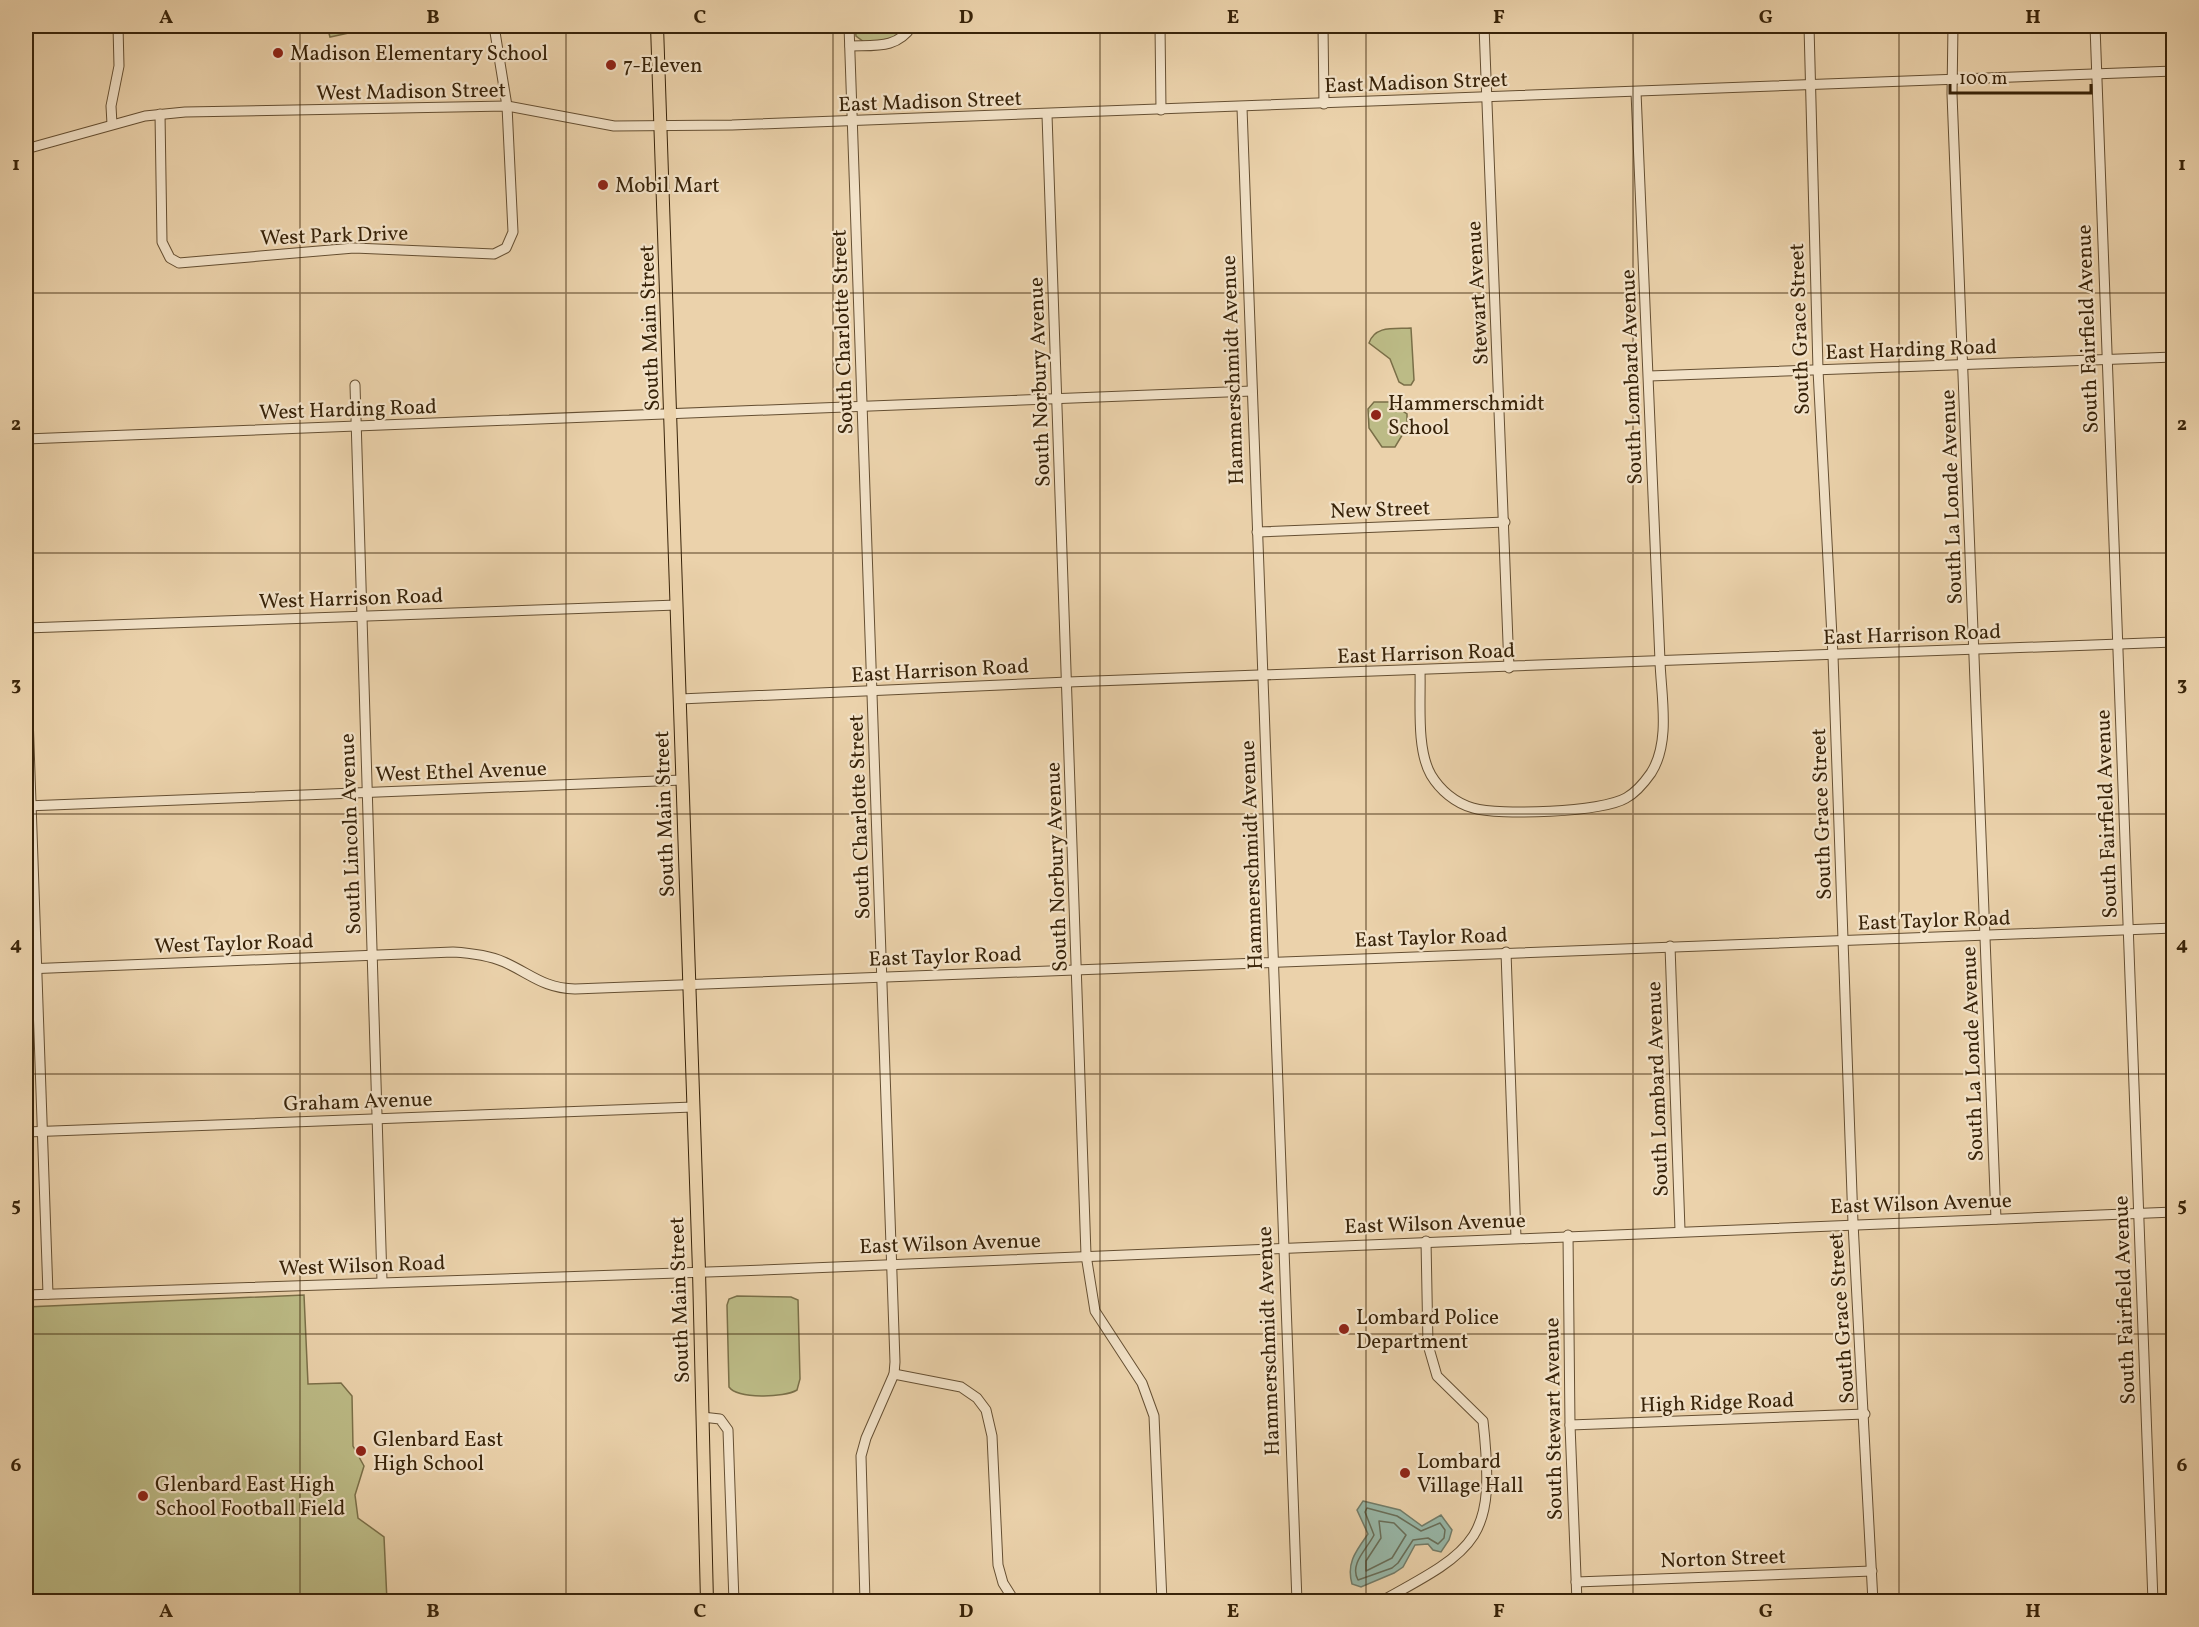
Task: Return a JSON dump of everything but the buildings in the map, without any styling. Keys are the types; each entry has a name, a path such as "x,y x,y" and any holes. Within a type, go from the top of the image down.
{"main road":[{"name":"South Main Street","path":"657,26 699,1271 707,1602"}],"street":[{"path":"26,149 112,124 111,106 119,66 118,26"},
{"path":"494,26 507,106"},
{"name":"South Charlotte Street","path":"849,26 894,1374 866,1438 861,1456 865,1602"},
{"path":"850,46 893,43 904,37 912,26"},
{"path":"1160,26 1161,110"},
{"path":"1323,26 1324,105"},
{"name":"Stewart Avenue","path":"1484,26 1509,668"},
{"name":"South Grace Street","path":"1809,26 1818,370 1833,656 1853,1224 1865,1414 1873,1602"},
{"name":"South La Londe Avenue","path":"1953,26 1953,79 1996,1219"},
{"name":"South Fairfield Avenue","path":"2095,26 2153,1602"},
{"name":"East Madison Street","path":"660,127 1324,105 1809,83 2174,71"},
{"name":"South Lombard Avenue","path":"1420,671 1424,754 1430,774 1445,793 1463,805 1494,812 1593,808 1626,798 1641,787 1655,767 1662,738 1660,661 1636,92"},
{"name":"West Madison Street","path":"112,124 160,114 507,106 614,126 660,127"},
{"name":"West Park Drive","path":"160,114 162,242 170,258 183,264 321,250 397,248 489,254 506,248 513,232 507,106"},
{"name":"Hammerschmidt Avenue","path":"1242,108 1297,1602"},
{"name":"South Norbury Avenue","path":"1047,115 1086,1255 1095,1311 1142,1383 1154,1416 1162,1602"},
{"name":"East Harding Road","path":"1649,376 2174,357"},
{"name":"South Lincoln Avenue","path":"355,385 360,616 382,1281"},
{"path":"671,414 1252,391"},
{"name":"West Harding Road","path":"26,439 671,414"},
{"name":"New Street","path":"1257,532 1505,522"},
{"name":"West Harrison Road","path":"26,628 677,605"},
{"name":"East Harrison Road","path":"680,699 1068,682 1262,677 2174,642"},
{"path":"26,658 29,806 48,1294"},
{"name":"West Ethel Avenue","path":"29,806 682,780"},
{"name":"East Taylor Road","path":"689,984 2174,928"},
{"name":"South Lombard Avenue","path":"1670,946 1680,1230"},
{"path":"1506,952 1516,1238"},
{"name":"West Taylor Road","path":"26,969 468,953 505,963 534,980 566,989 689,984"},
{"name":"Graham Avenue","path":"26,1132 693,1107"},
{"name":"East Wilson Avenue","path":"699,1271 2174,1212"},
{"name":"South Stewart Avenue","path":"1568,1235 1570,1425 1577,1602"},
{"path":"1380,1602 1460,1555 1475,1536 1486,1500 1483,1421 1437,1376 1431,1361 1428,1345 1426,1241"},
{"name":"West Wilson Road","path":"26,1295 699,1271"},
{"path":"894,1374 961,1387 977,1398 986,1410 992,1436 998,1565 1003,1583 1014,1602"},
{"name":"High Ridge Road","path":"1570,1425 1865,1414"},
{"path":"702,1417 720,1419 728,1430 734,1602"},
{"name":"Norton Street","path":"1576,1582 1872,1570"}],"shaded area":[{"path":"327,26 348,26 349,33 330,37"},
{"path":"855,26 906,26 893,38 864,42 856,36"},
{"path":"1392,328 1411,328 1414,380 1411,385 1404,385 1399,382 1390,359 1369,343 1376,333 1381,331"},
{"path":"1374,402 1389,402 1407,414 1407,427 1395,447 1382,447 1369,428 1368,409"},
{"path":"304,1295 308,1384 341,1383 352,1396 353,1446 364,1466 355,1495 358,1518 384,1537 387,1601 44,1602 43,1595 26,1596 26,1307"},
{"path":"737,1296 791,1297 798,1300 800,1379 797,1390 782,1395 762,1396 742,1394 729,1387 727,1305 729,1299"}],"water":[{"path":"1363,1501 1400,1510 1422,1526 1441,1515 1452,1530 1449,1540 1441,1552 1433,1550 1428,1544 1415,1545 1403,1567 1394,1573 1361,1587 1352,1584 1351,1563 1368,1534 1357,1510"}],"place":[{"name":"Madison Elementary School","path":"278,53"},
{"name":"7-Eleven","path":"611,65"},
{"name":"Mobil Mart","path":"603,185"},
{"name":"Hammerschmidt School","path":"1376,415"},
{"name":"Lombard Police Department","path":"1344,1329"},
{"name":"Glenbard East High School","path":"361,1451"},
{"name":"Lombard Village Hall","path":"1405,1473"},
{"name":"Glenbard East High School Football Field","path":"143,1496"}]}
